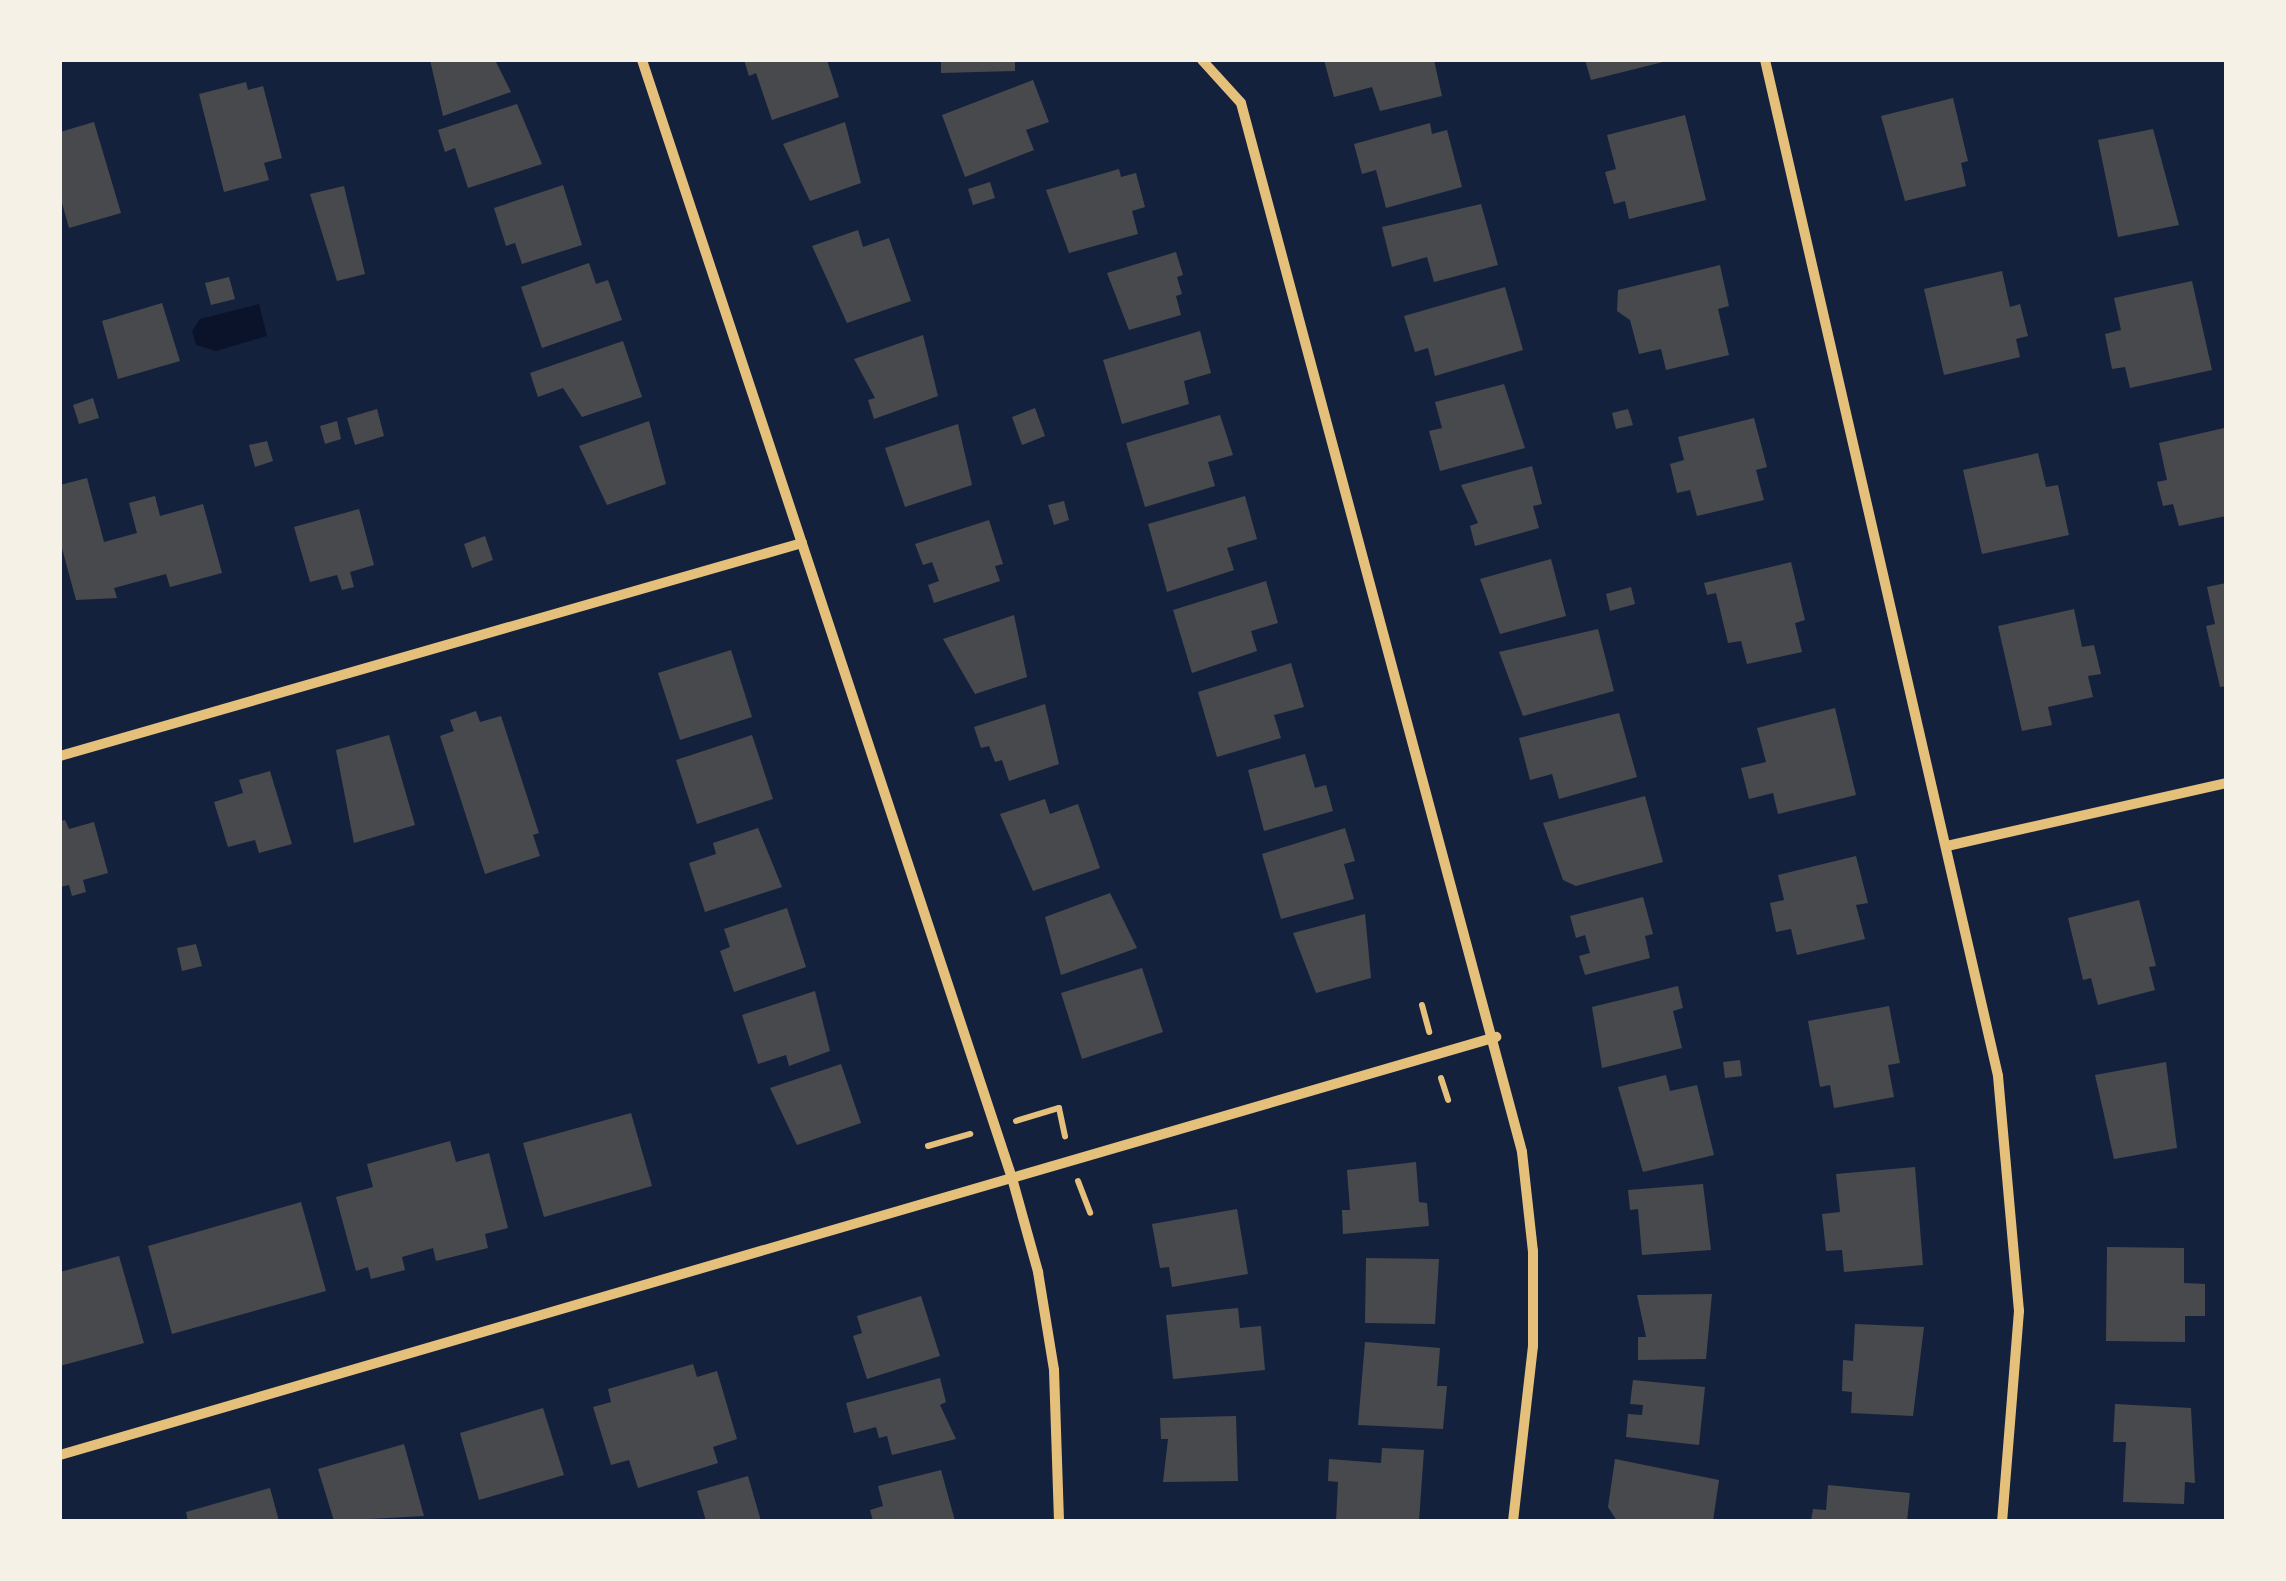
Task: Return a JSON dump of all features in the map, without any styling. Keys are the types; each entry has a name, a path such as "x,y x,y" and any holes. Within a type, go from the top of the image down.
{"street":[{"path":"642,60 1012,1178 1038,1272 1054,1370 1059,1521"},
{"path":"1202,60 1241,103 1496,1037 1522,1152 1533,1251 1533,1346 1513,1521"},
{"path":"1765,60 1998,1076 2013,1191 2019,1312 2002,1521"},
{"path":"60,756 802,543"},
{"path":"1947,846 2226,782"},
{"path":"60,1455 1496,1037"}],"water":[{"path":"259,304 267,336 216,351 196,345 192,331 200,319"}],"building":[{"path":"430,60 495,60 511,92 443,116"},
{"path":"744,60 827,60 839,97 772,120 756,73 749,76"},
{"path":"941,60 1015,60 1015,71 941,73"},
{"path":"1324,60 1434,60 1442,96 1380,111 1372,87 1334,97"},
{"path":"1585,60 1667,60 1667,61 1591,80"},
{"path":"1033,80 1049,122 1026,130 1034,150 965,177 942,115"},
{"path":"246,82 248,90 263,86 282,158 264,163 269,180 224,192 199,94"},
{"path":"1953,98 1968,161 1961,163 1966,186 1905,201 1881,116"},
{"path":"517,104 542,164 468,188 455,148 445,152 438,130"},
{"path":"1685,115 1706,200 1629,219 1625,201 1614,204 1605,172 1616,169 1607,135"},
{"path":"94,122 121,213 69,228 60,196 60,132"},
{"path":"845,122 861,183 810,201 783,144"},
{"path":"1430,123 1432,134 1447,130 1462,187 1386,208 1376,170 1362,174 1354,144"},
{"path":"2153,129 2179,225 2118,237 2098,140"},
{"path":"1119,169 1121,177 1136,173 1145,207 1132,211 1138,234 1069,253 1046,190"},
{"path":"990,182 995,198 973,205 968,189"},
{"path":"563,185 582,245 522,264 515,243 506,246 494,208"},
{"path":"344,186 365,274 337,281 310,194"},
{"path":"1481,204 1498,265 1434,282 1427,257 1392,267 1382,227"},
{"path":"858,230 863,247 889,238 911,301 847,323 812,246"},
{"path":"1176,252 1183,275 1177,277 1182,294 1176,296 1181,315 1129,330 1107,273"},
{"path":"589,263 596,284 608,280 622,320 542,348 521,287"},
{"path":"1720,265 1729,306 1718,309 1729,355 1666,370 1661,349 1639,354 1630,320 1617,311 1618,290"},
{"path":"2002,271 2010,307 2020,304 2028,336 2016,339 2020,357 1944,375 1924,289"},
{"path":"229,277 235,299 211,305 205,283"},
{"path":"2192,281 2212,370 2130,388 2125,367 2112,369 2105,334 2121,330 2114,298"},
{"path":"1505,287 1523,350 1435,376 1428,348 1415,352 1404,316"},
{"path":"162,303 180,361 118,379 102,321"},
{"path":"1200,331 1211,373 1184,381 1189,404 1122,424 1103,360"},
{"path":"923,335 938,396 874,419 868,400 875,398 854,359"},
{"path":"623,341 642,397 582,417 563,388 538,397 530,373"},
{"path":"1504,384 1525,448 1440,471 1429,431 1442,428 1435,402"},
{"path":"93,398 99,418 79,424 73,405"},
{"path":"1035,408 1045,436 1022,445 1012,417"},
{"path":"377,409 384,436 355,445 347,418"},
{"path":"1628,409 1633,425 1616,429 1612,413"},
{"path":"1220,415 1233,455 1208,462 1215,486 1145,507 1126,443"},
{"path":"1754,418 1767,467 1756,470 1764,500 1697,516 1690,490 1677,493 1670,464 1684,460 1678,437"},
{"path":"337,421 341,439 325,444 320,426"},
{"path":"649,421 666,484 607,505 579,446"},
{"path":"958,424 972,485 905,507 885,448"},
{"path":"2224,428 2226,516 2179,526 2173,504 2163,506 2157,482 2167,480 2159,443"},
{"path":"267,441 273,461 255,467 249,445"},
{"path":"2038,453 2046,487 2058,485 2069,535 1982,554 1963,470"},
{"path":"1532,466 1542,504 1533,506 1539,528 1475,546 1470,526 1478,523 1461,485"},
{"path":"87,478 104,542 137,533 129,503 155,496 160,516 203,504 222,573 170,587 166,574 114,588 117,598 76,600 60,541 60,485"},
{"path":"1245,496 1257,539 1227,548 1234,570 1167,592 1148,524"},
{"path":"1064,501 1069,520 1054,525 1048,505"},
{"path":"359,509 374,565 350,572 354,587 342,590 337,575 310,582 294,527"},
{"path":"989,520 1003,564 995,566 1000,581 934,603 928,585 939,581 932,562 923,565 915,544"},
{"path":"485,536 493,560 472,568 464,544"},
{"path":"1551,559 1566,616 1500,634 1480,579"},
{"path":"1791,562 1805,620 1795,623 1802,652 1747,664 1741,641 1728,643 1716,593 1707,595 1704,583"},
{"path":"1266,581 1278,623 1251,631 1257,651 1192,673 1173,610"},
{"path":"2226,583 2226,686 2220,687 2206,626 2215,624 2207,587"},
{"path":"1631,587 1635,604 1610,611 1606,594"},
{"path":"2074,609 2082,647 2094,645 2101,674 2088,676 2093,697 2048,707 2052,725 2022,731 1998,626"},
{"path":"1014,615 1027,677 975,694 943,639"},
{"path":"1598,629 1614,691 1523,716 1499,652"},
{"path":"731,650 752,717 680,740 658,673"},
{"path":"1291,663 1304,707 1274,715 1281,738 1217,757 1198,692"},
{"path":"1045,704 1059,764 1009,781 1002,760 995,762 989,746 981,748 974,727"},
{"path":"1835,708 1856,795 1778,814 1773,793 1749,799 1741,768 1766,762 1757,728"},
{"path":"476,711 480,722 501,716 539,833 533,835 540,856 485,874 440,736 454,731 450,720"},
{"path":"1619,713 1637,777 1559,799 1552,774 1530,780 1519,738"},
{"path":"389,735 415,825 354,843 336,750"},
{"path":"752,735 773,799 697,824 676,760"},
{"path":"1305,754 1315,788 1326,785 1333,811 1264,831 1248,770"},
{"path":"270,771 292,844 259,853 255,840 228,847 214,802 243,793 239,780"},
{"path":"1645,796 1663,862 1576,886 1563,880 1543,823"},
{"path":"1045,799 1050,814 1078,804 1100,868 1033,891 1000,814"},
{"path":"65,820 69,829 94,822 108,873 83,880 86,892 72,896 69,885 60,887 60,821"},
{"path":"758,828 782,887 705,912 689,863 716,854 713,843"},
{"path":"1345,828 1355,861 1344,864 1354,899 1281,919 1262,854"},
{"path":"1856,856 1868,903 1856,905 1865,939 1797,955 1791,929 1776,932 1770,903 1784,900 1778,875"},
{"path":"1110,893 1137,948 1061,975 1045,917"},
{"path":"1643,897 1653,934 1645,936 1650,958 1585,975 1579,956 1590,953 1585,935 1576,938 1570,916"},
{"path":"2139,900 2156,966 2149,967 2155,990 2098,1005 2091,978 2083,980 2068,918"},
{"path":"787,908 806,967 734,992 720,951 730,947 724,929"},
{"path":"1365,914 1371,978 1316,993 1293,933"},
{"path":"196,944 202,966 182,971 177,948"},
{"path":"1142,968 1163,1032 1082,1059 1061,993"},
{"path":"1678,986 1683,1008 1673,1011 1682,1048 1602,1068 1592,1007"},
{"path":"815,991 830,1051 789,1066 786,1055 758,1064 742,1015"},
{"path":"1889,1006 1900,1063 1888,1065 1894,1097 1834,1108 1830,1085 1820,1087 1808,1021"},
{"path":"1740,1060 1742,1076 1725,1078 1723,1062"},
{"path":"2166,1062 2177,1148 2114,1159 2095,1075"},
{"path":"841,1064 861,1123 797,1145 770,1088"},
{"path":"1666,1075 1670,1091 1697,1085 1714,1155 1643,1172 1618,1087"},
{"path":"631,1113 652,1186 544,1217 523,1143"},
{"path":"450,1141 456,1162 489,1153 508,1228 485,1234 488,1248 436,1261 433,1248 402,1257 405,1270 371,1279 368,1267 356,1271 336,1197 373,1187 367,1164"},
{"path":"1416,1162 1419,1202 1427,1203 1429,1226 1343,1234 1342,1210 1350,1210 1347,1170"},
{"path":"1915,1167 1923,1265 1844,1272 1842,1250 1826,1251 1822,1214 1840,1212 1836,1174"},
{"path":"1703,1184 1711,1250 1642,1255 1638,1209 1630,1210 1628,1190"},
{"path":"301,1202 326,1291 172,1334 148,1246"},
{"path":"1237,1209 1248,1274 1172,1287 1169,1267 1160,1268 1152,1224"},
{"path":"2107,1247 2184,1248 2184,1283 2205,1284 2205,1316 2185,1316 2185,1342 2106,1341"},
{"path":"119,1256 144,1343 60,1366 60,1272"},
{"path":"1366,1258 1439,1259 1435,1324 1365,1323"},
{"path":"1712,1294 1706,1359 1638,1360 1638,1337 1646,1337 1637,1295"},
{"path":"921,1296 940,1356 867,1379 853,1336 862,1333 857,1316"},
{"path":"1238,1308 1240,1328 1261,1326 1265,1370 1173,1379 1166,1315"},
{"path":"1855,1324 1924,1327 1913,1416 1851,1413 1852,1392 1842,1391 1843,1360 1853,1361"},
{"path":"1365,1342 1440,1348 1437,1386 1447,1386 1443,1429 1358,1425"},
{"path":"693,1364 697,1377 717,1371 737,1439 713,1447 718,1463 638,1488 629,1460 611,1465 593,1407 611,1402 608,1389"},
{"path":"940,1378 946,1402 940,1405 956,1439 892,1455 887,1436 879,1438 876,1427 854,1433 846,1403"},
{"path":"1633,1380 1705,1387 1699,1445 1626,1437 1628,1414 1642,1415 1643,1405 1630,1404"},
{"path":"2115,1404 2191,1408 2195,1483 2185,1482 2184,1504 2123,1502 2126,1442 2113,1442"},
{"path":"543,1408 564,1475 479,1500 460,1433"},
{"path":"1236,1416 1238,1481 1163,1482 1168,1439 1161,1439 1160,1418"},
{"path":"404,1444 424,1516 334,1521 318,1469"},
{"path":"1382,1448 1424,1450 1419,1521 1336,1521 1338,1482 1328,1481 1329,1459 1381,1463"},
{"path":"1615,1459 1719,1480 1713,1521 1617,1521 1608,1507"},
{"path":"941,1470 955,1521 873,1521 870,1510 883,1506 878,1486"},
{"path":"748,1476 761,1521 706,1521 697,1491"},
{"path":"1828,1485 1910,1493 1907,1521 1811,1521 1813,1509 1826,1510"},
{"path":"270,1488 279,1521 188,1521 186,1512"}]}
